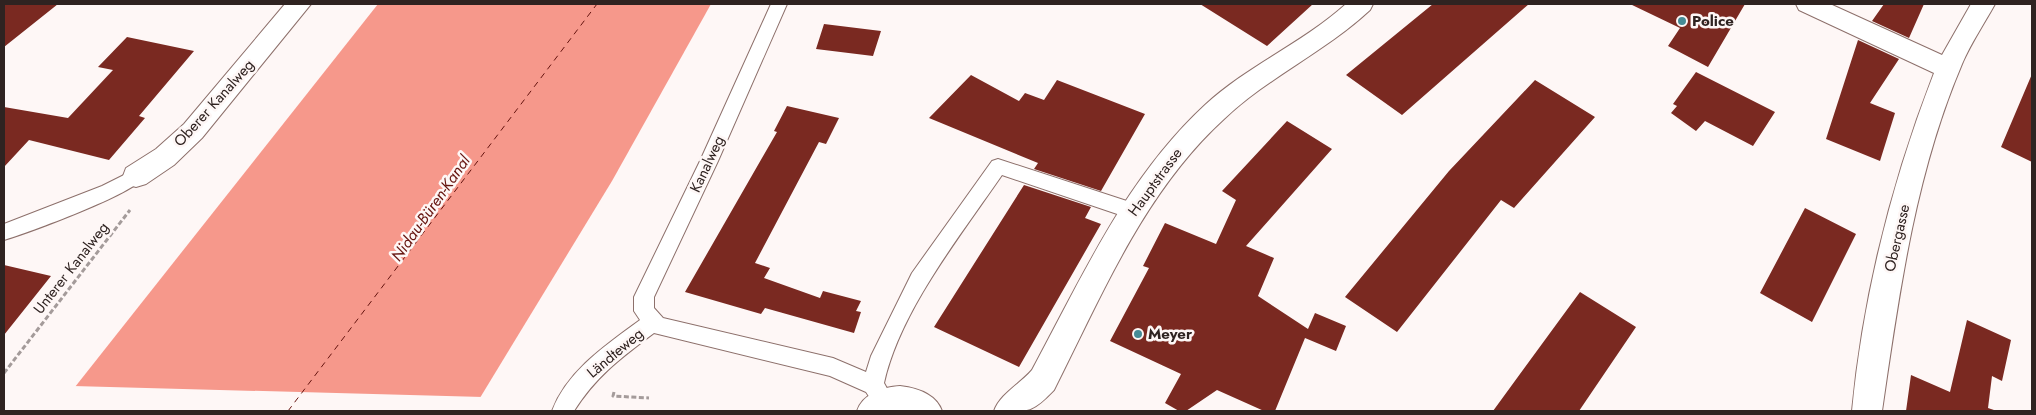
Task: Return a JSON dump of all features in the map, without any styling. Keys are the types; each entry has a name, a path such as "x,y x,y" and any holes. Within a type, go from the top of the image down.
{"street":[{"name":"Oberer Kanalweg","path":"136,176 165,157 193,131 299,4"},
{"name":"Hauptstrasse","path":"1015,410 1043,380 1132,211 1170,157 1216,110 1314,42 1361,4"},
{"path":"1808,4 1948,69"},
{"name":"Obergasse","path":"1867,411 1873,362 1895,238 1922,144 1948,69 1983,4"},
{"path":"877,400 908,400 919,404 927,411"}],"lane":[{"name":"Kanalweg","path":"653,322 644,311 644,297 717,144 778,4"},
{"path":"877,400 878,363 919,279 998,166 1132,211"},
{"name":"Oberer Kanalweg","path":"4,232 109,191 136,176"},
{"path":"653,322 657,325 833,367 877,400"},
{"name":"Ländteweg","path":"562,411 582,380 609,355 653,322"}],"path":[{"name":"Unterer Kanalweg","path":"4,373 143,194 144,184 136,176"},
{"path":"615,389 613,396 649,398"}],"water":[{"name":"Nidau-Büren-Kanal","path":"378,4 711,4 612,181 472,411 56,411"}],"pier":[{"path":"73,386 483,397 475,411 54,411"}],"building":[{"path":"4,4 58,4 4,47"},
{"path":"1200,4 1313,4 1267,46"},
{"path":"1433,4 1529,4 1402,115 1346,75"},
{"path":"1630,4 1745,4 1708,67 1668,46 1680,28"},
{"path":"1884,4 1924,4 1909,38 1872,21"},
{"path":"824,24 881,31 873,56 816,49"},
{"path":"127,37 194,51 139,116 145,118 109,160 29,140 4,167 4,107 68,118 113,70 98,67"},
{"path":"1858,40 1899,59 1870,103 1895,113 1880,161 1826,139"},
{"path":"1696,72 1775,112 1753,146 1705,121 1696,131 1671,113 1677,106 1673,104"},
{"path":"2032,74 2032,162 2001,147"},
{"path":"971,75 1019,101 1025,93 1044,100 1057,80 1145,114 1101,191 1034,169 1038,163 929,118"},
{"path":"1535,80 1595,117 1514,208 1501,200 1397,332 1345,297 1449,171"},
{"path":"787,106 839,118 826,144 819,142 755,263 770,268 764,278 820,298 823,291 861,301 856,311 861,312 854,333 765,308 761,314 685,292 777,132 774,131"},
{"path":"1287,121 1332,149 1246,246 1274,258 1258,296 1308,329 1315,313 1346,326 1336,351 1305,338 1275,411 1264,411 1217,390 1186,411 1179,411 1165,403 1181,374 1110,341 1149,268 1143,266 1165,223 1216,244 1236,200 1222,191"},
{"path":"1024,185 1091,207 1085,218 1101,224 1019,367 934,327"},
{"path":"1805,208 1856,234 1812,322 1760,293"},
{"path":"4,265 51,276 4,335"},
{"path":"1580,292 1636,327 1579,411 1493,411"},
{"path":"1967,320 2011,340 2002,381 1992,376 1988,408 1997,411 1906,411 1911,375 1950,392"}],"ferry route":[{"path":"288,411 597,4"}],"place":[{"name":"Police","path":"1682,21"},
{"name":"Meyer","path":"1138,334"}]}
